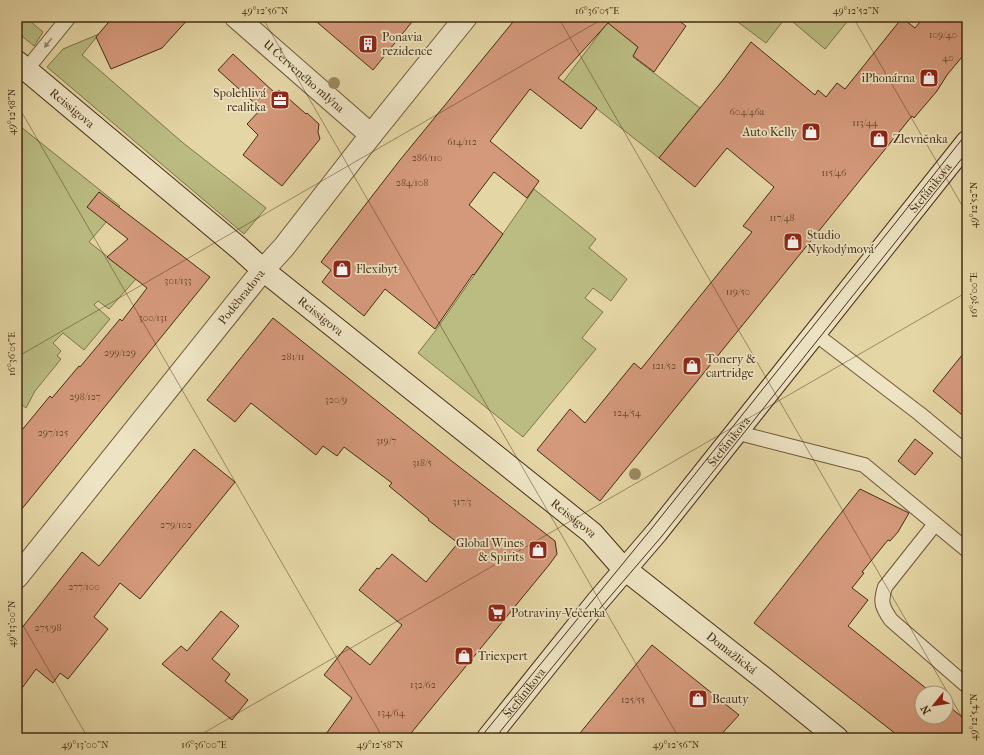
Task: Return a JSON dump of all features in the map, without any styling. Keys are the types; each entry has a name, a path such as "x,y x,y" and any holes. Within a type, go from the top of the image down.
{"street":[{"name":"U Červeného mlýna","path":"236,17 371,135"},
{"name":"Poděbradova","path":"17,577 263,270 284,247 371,135 466,17"},
{"name":"Reissigova","path":"22,66 263,270 592,533 625,569"},
{"name":"Štefánikova","path":"488,738 625,569 657,532 967,142"},
{"name":"Domažlická","path":"625,569 837,738"}],"lane":[{"path":"22,66 69,17"},
{"path":"814,333 920,414 967,453"},
{"path":"735,432 864,465 967,550"},
{"path":"935,524 885,587 882,597 883,608 890,620 967,686"}],"green space":[{"path":"17,17 25,17 43,32 34,46 17,32"},
{"path":"731,17 786,17 766,43"},
{"path":"787,17 851,17 825,49"},
{"path":"608,22 638,47 633,57 700,108 659,158 563,82"},
{"path":"99,34 82,55 182,142 266,208 244,234 47,67 63,49"},
{"path":"21,127 120,206 89,242 136,279 109,309 98,301 94,305 110,319 84,350 63,333 53,343 61,351 57,356 61,359 35,391 26,408 17,401 17,131"},
{"path":"534,189 596,239 589,248 627,279 611,301 593,288 585,298 603,312 582,338 596,349 523,437 418,353 436,330"}],"building":[{"path":"113,17 190,17 162,48 111,69 96,37"},
{"name":"Ponavia rezidence","path":"311,17 416,17 373,70"},
{"path":"517,17 674,17 686,26 654,72 633,56 638,47 608,23 558,78 597,108 581,129 530,89 490,141 539,181 527,198 494,172 469,205 503,234 435,329 385,289 364,316 322,282 331,270 321,262 400,160"},
{"path":"924,17 967,17 967,51 947,75 937,91 914,118 912,116 600,501 537,450 570,409 585,423 634,363 641,369 752,232 743,226 774,187 727,148 695,187 659,158 723,80 751,42 815,95 818,90 826,97 837,83 845,89 902,18 915,28"},
{"path":"233,54 275,93 279,90 319,124 318,132 320,139 282,186 243,155 258,135 247,124 261,109 218,70"},
{"path":"99,192 210,277 17,515 17,436 50,396 52,398 79,366 80,367 120,319 122,321 147,288 107,257 128,239 87,207"},
{"path":"273,318 453,462 555,541 557,554 549,565 407,738 323,738 352,698 324,675 347,646 370,665 402,625 359,590 377,568 379,569 392,554 426,582 458,543 428,520 429,519 389,486 392,483 344,447 337,456 323,446 316,455 251,403 235,422 207,400"},
{"path":"967,349 967,419 933,391"},
{"path":"915,439 933,453 915,475 898,461"},
{"path":"194,449 235,482 140,599 120,583 94,617 108,629 68,679 60,673 53,683 36,669 17,695 17,634 82,552 99,566"},
{"path":"860,489 909,513 898,532 890,541 888,540 862,572 864,573 852,588 868,600 848,626 922,685 914,685 914,725 954,725 954,710 967,721 967,738 901,738 754,623"},
{"path":"221,611 239,626 212,659 230,674 225,681 248,700 232,720 162,664 181,646 187,651"},
{"path":"652,645 739,715 718,738 576,738"}],"tram line":[{"path":"480,738 652,528 967,133"},
{"path":"495,738 602,606 662,536 967,152"}],"place":[{"name":"Ponavia rezidence","path":"368,44"},
{"name":"iPhonárna","path":"929,78"},
{"name":"Spolehlivá realitka","path":"280,100"},
{"name":"Auto Kelly","path":"811,132"},
{"name":"Zlevněnka","path":"879,139"},
{"name":"Studio Nykodýmová","path":"793,242"},
{"name":"Flexibyt","path":"342,269"},
{"name":"Tonery & cartridge","path":"692,366"},
{"name":"Global Wines & Spirits","path":"538,550"},
{"name":"Potraviny-Večerka","path":"497,613"},
{"name":"Triexpert","path":"464,656"},
{"name":"Beauty","path":"698,699"}]}
